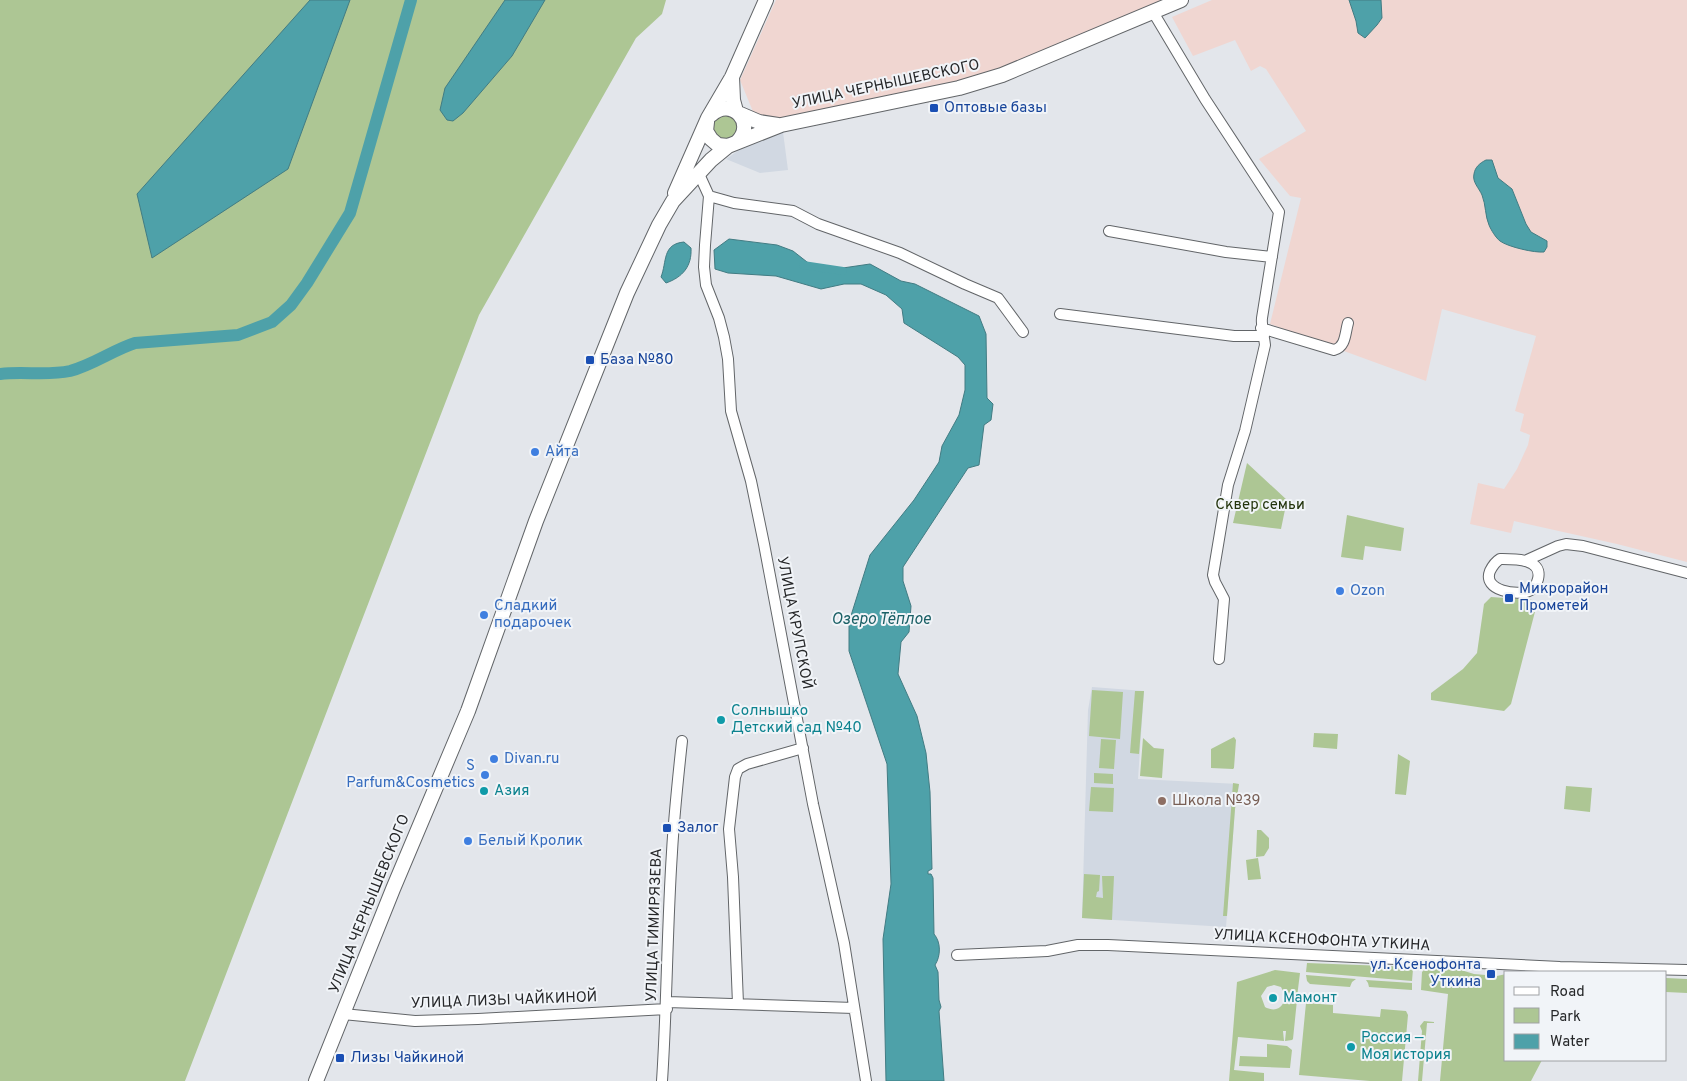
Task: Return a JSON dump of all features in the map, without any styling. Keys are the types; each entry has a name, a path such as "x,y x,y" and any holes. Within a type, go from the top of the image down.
{"main road":[{"path":"673,201 676,190 709,118 732,77 766,0"},
{"name":"УЛИЦА ЧЕРНЫШЕВСКОГО","path":"316,1081 468,711 536,521 627,293 659,225 673,201 732,144 781,125 974,84 1002,75 1181,0"},
{"path":"732,77 733,100 737,112 743,121 744,130 732,144 718,145 710,140 706,131 709,118 722,108 730,109 737,112 759,122 781,125"}],"street":[{"path":"1153,12 1205,100 1279,212 1263,332 1265,345 1247,422 1228,485 1213,575 1224,599 1219,660"},
{"name":"УЛИЦА КРУПСКОЙ","path":"699,174 709,196 704,266 706,285 724,337 728,359 731,411 751,481 813,804 844,944 866,1081"},
{"path":"709,196 734,203 793,210 818,224 900,253 998,298 1022,332"},
{"path":"1109,231 1226,252 1272,257"},
{"path":"1060,314 1234,336 1263,332 1334,350 1343,345 1348,323"},
{"path":"1525,562 1566,544 1583,546 1687,573"},
{"path":"1539,572 1536,566 1525,562 1500,559 1489,574 1490,582 1500,590 1528,592 1536,584 1543,559 1552,549"},
{"name":"УЛИЦА ТИМИРЯЗЕВА","path":"662,1081 667,1005 667,954 672,851 682,741"},
{"path":"738,1004 733,877 729,829 738,769 747,764 802,748"},
{"name":"УЛИЦА КСЕНОФОНТА УТКИНА","path":"957,955 1047,951 1086,945 1560,967 1687,970"},
{"name":"УЛИЦА ЛИЗЫ ЧАЙКИНОЙ","path":"343,1014 415,1021 478,1019 667,1005 738,1004 854,1008"}],"shaded area":[{"path":"776,0 1166,0 1005,68 937,87 790,120 754,114 740,80"},
{"path":"1212,0 1687,0 1687,562 1514,521 1511,533 1470,524 1478,483 1504,489 1517,469 1528,445 1530,435 1520,431 1524,414 1515,411 1536,336 1442,309 1426,381 1270,324 1301,198 1290,196 1259,159 1306,131 1266,69 1260,66 1251,71 1235,40 1193,56 1172,17"},
{"path":"783,132 788,170 760,173 726,159 745,146"},
{"name":"Школа №39","path":"1092,687 1144,691 1138,779 1239,784 1235,809 1226,927 1082,918 1088,710"}],"green space":[{"path":"0,0 666,0 662,14 636,38 479,315 185,1081 0,1081"},
{"path":"731,114 739,126 732,139 722,140 713,134 712,121 714,118"},
{"name":"Сквер семьи","path":"1247,463 1287,500 1281,529 1233,523"},
{"path":"1347,515 1404,528 1401,551 1365,546 1363,560 1341,557"},
{"path":"1491,597 1533,600 1537,604 1511,704 1504,711 1431,700 1431,693 1463,669 1477,653 1484,604"},
{"path":"1092,690 1123,692 1120,739 1089,736"},
{"path":"1135,691 1144,691 1139,754 1130,753"},
{"path":"1314,733 1338,734 1337,749 1313,747"},
{"path":"1234,737 1236,740 1234,768 1211,768 1211,749"},
{"path":"1143,738 1154,748 1164,749 1162,778 1140,776"},
{"path":"1101,739 1116,740 1114,769 1099,768"},
{"path":"1398,754 1410,761 1406,795 1395,794"},
{"path":"1094,773 1113,774 1113,784 1094,783"},
{"path":"1233,783 1239,784 1235,809 1227,916 1223,916"},
{"path":"1566,786 1592,788 1590,812 1564,809"},
{"path":"1091,787 1114,788 1113,812 1089,811"},
{"path":"1257,830 1261,830 1269,838 1269,848 1264,856 1256,857"},
{"path":"1258,858 1261,879 1248,880 1246,860"},
{"path":"1084,874 1100,875 1099,891 1096,897 1103,898 1102,876 1114,876 1112,920 1082,918"},
{"path":"1307,963 1411,967 1413,969 1412,981 1306,972"},
{"path":"1426,968 1461,970 1474,974 1497,976 1504,974 1504,1061 1541,1061 1531,1081 1440,1081 1448,994 1421,990 1422,972"},
{"path":"1275,970 1300,973 1297,997 1286,997 1281,987 1274,985 1267,987 1261,996 1265,1007 1272,1009 1280,1007 1285,999 1297,1000 1293,1039 1285,1041 1286,1031 1283,1031 1284,1041 1238,1037 1234,1070 1264,1073 1264,1081 1229,1081 1237,982"},
{"path":"1306,975 1356,979 1350,987 1310,984 1307,981"},
{"path":"1667,978 1687,979 1687,993 1667,992"},
{"path":"1366,980 1412,983 1412,990 1369,987"},
{"path":"1306,1003 1333,1005 1333,1013 1380,1017 1381,1009 1406,1011 1408,1015 1402,1081 1370,1081 1299,1075"},
{"path":"1424,1021 1434,1023 1427,1023 1422,1081 1418,1081 1422,1031 1420,1026"},
{"path":"1267,1044 1287,1046 1292,1050 1290,1068 1239,1066 1240,1056 1267,1057"}],"water":[{"path":"310,0 350,0 288,169 152,258 137,194"},
{"path":"505,0 545,0 512,56 463,113 453,121 447,120 440,110 445,88"},
{"path":"1349,0 1381,0 1382,18 1365,38 1358,33"},
{"path":"1486,160 1492,160 1498,178 1512,189 1531,232 1547,241 1547,247 1544,252 1528,251 1509,245 1500,241 1492,231 1482,195 1474,177 1477,167"},
{"name":"Озеро Тёплое","path":"729,239 777,245 793,251 816,269 829,270 870,264 901,281 915,284 979,316 986,334 987,398 993,404 991,420 984,425 979,465 968,468 903,567 903,581 911,606 909,632 901,642 898,674 917,716 926,753 930,792 932,869 928,871 928,874 931,874 933,878 934,934 938,941 939,949 935,965 938,972 941,1007 939,1011 944,1081 886,1081 883,939 891,884 887,764 849,651 849,622 870,555 914,500 939,462 942,446 959,415 965,390 965,365 958,357 904,323 902,309 886,295 861,284 844,284 821,289 776,276 728,273 715,269 714,250"},
{"path":"684,242 691,248 688,265 682,274 666,283 661,277 666,255 672,246"}],"waterway":[{"path":"0,374 70,371 135,343 238,335 272,322 291,305 307,283 350,213 411,0"},
{"path":"803,265 843,271"}],"place":[{"name":"Оптовые базы","path":"934,108"},
{"name":"База №80","path":"590,360"},
{"name":"Айта","path":"535,452"},
{"name":"Ozon","path":"1340,591"},
{"name":"Микрорайон Прометей","path":"1509,598"},
{"name":"Сладкий подарочек","path":"484,615"},
{"name":"Солнышко Детский сад №40","path":"721,720"},
{"name":"Divan.ru","path":"494,759"},
{"name":"S Parfum&Cosmetics","path":"485,775"},
{"name":"Азия","path":"484,791"},
{"name":"Школа №39","path":"1162,801"},
{"name":"Залог","path":"667,828"},
{"name":"Белый Кролик","path":"468,841"},
{"name":"ул. Ксенофонта Уткина","path":"1491,974"},
{"name":"Мамонт","path":"1273,998"},
{"name":"Россия — Моя история","path":"1351,1047"},
{"name":"Лизы Чайкиной","path":"340,1058"}]}
